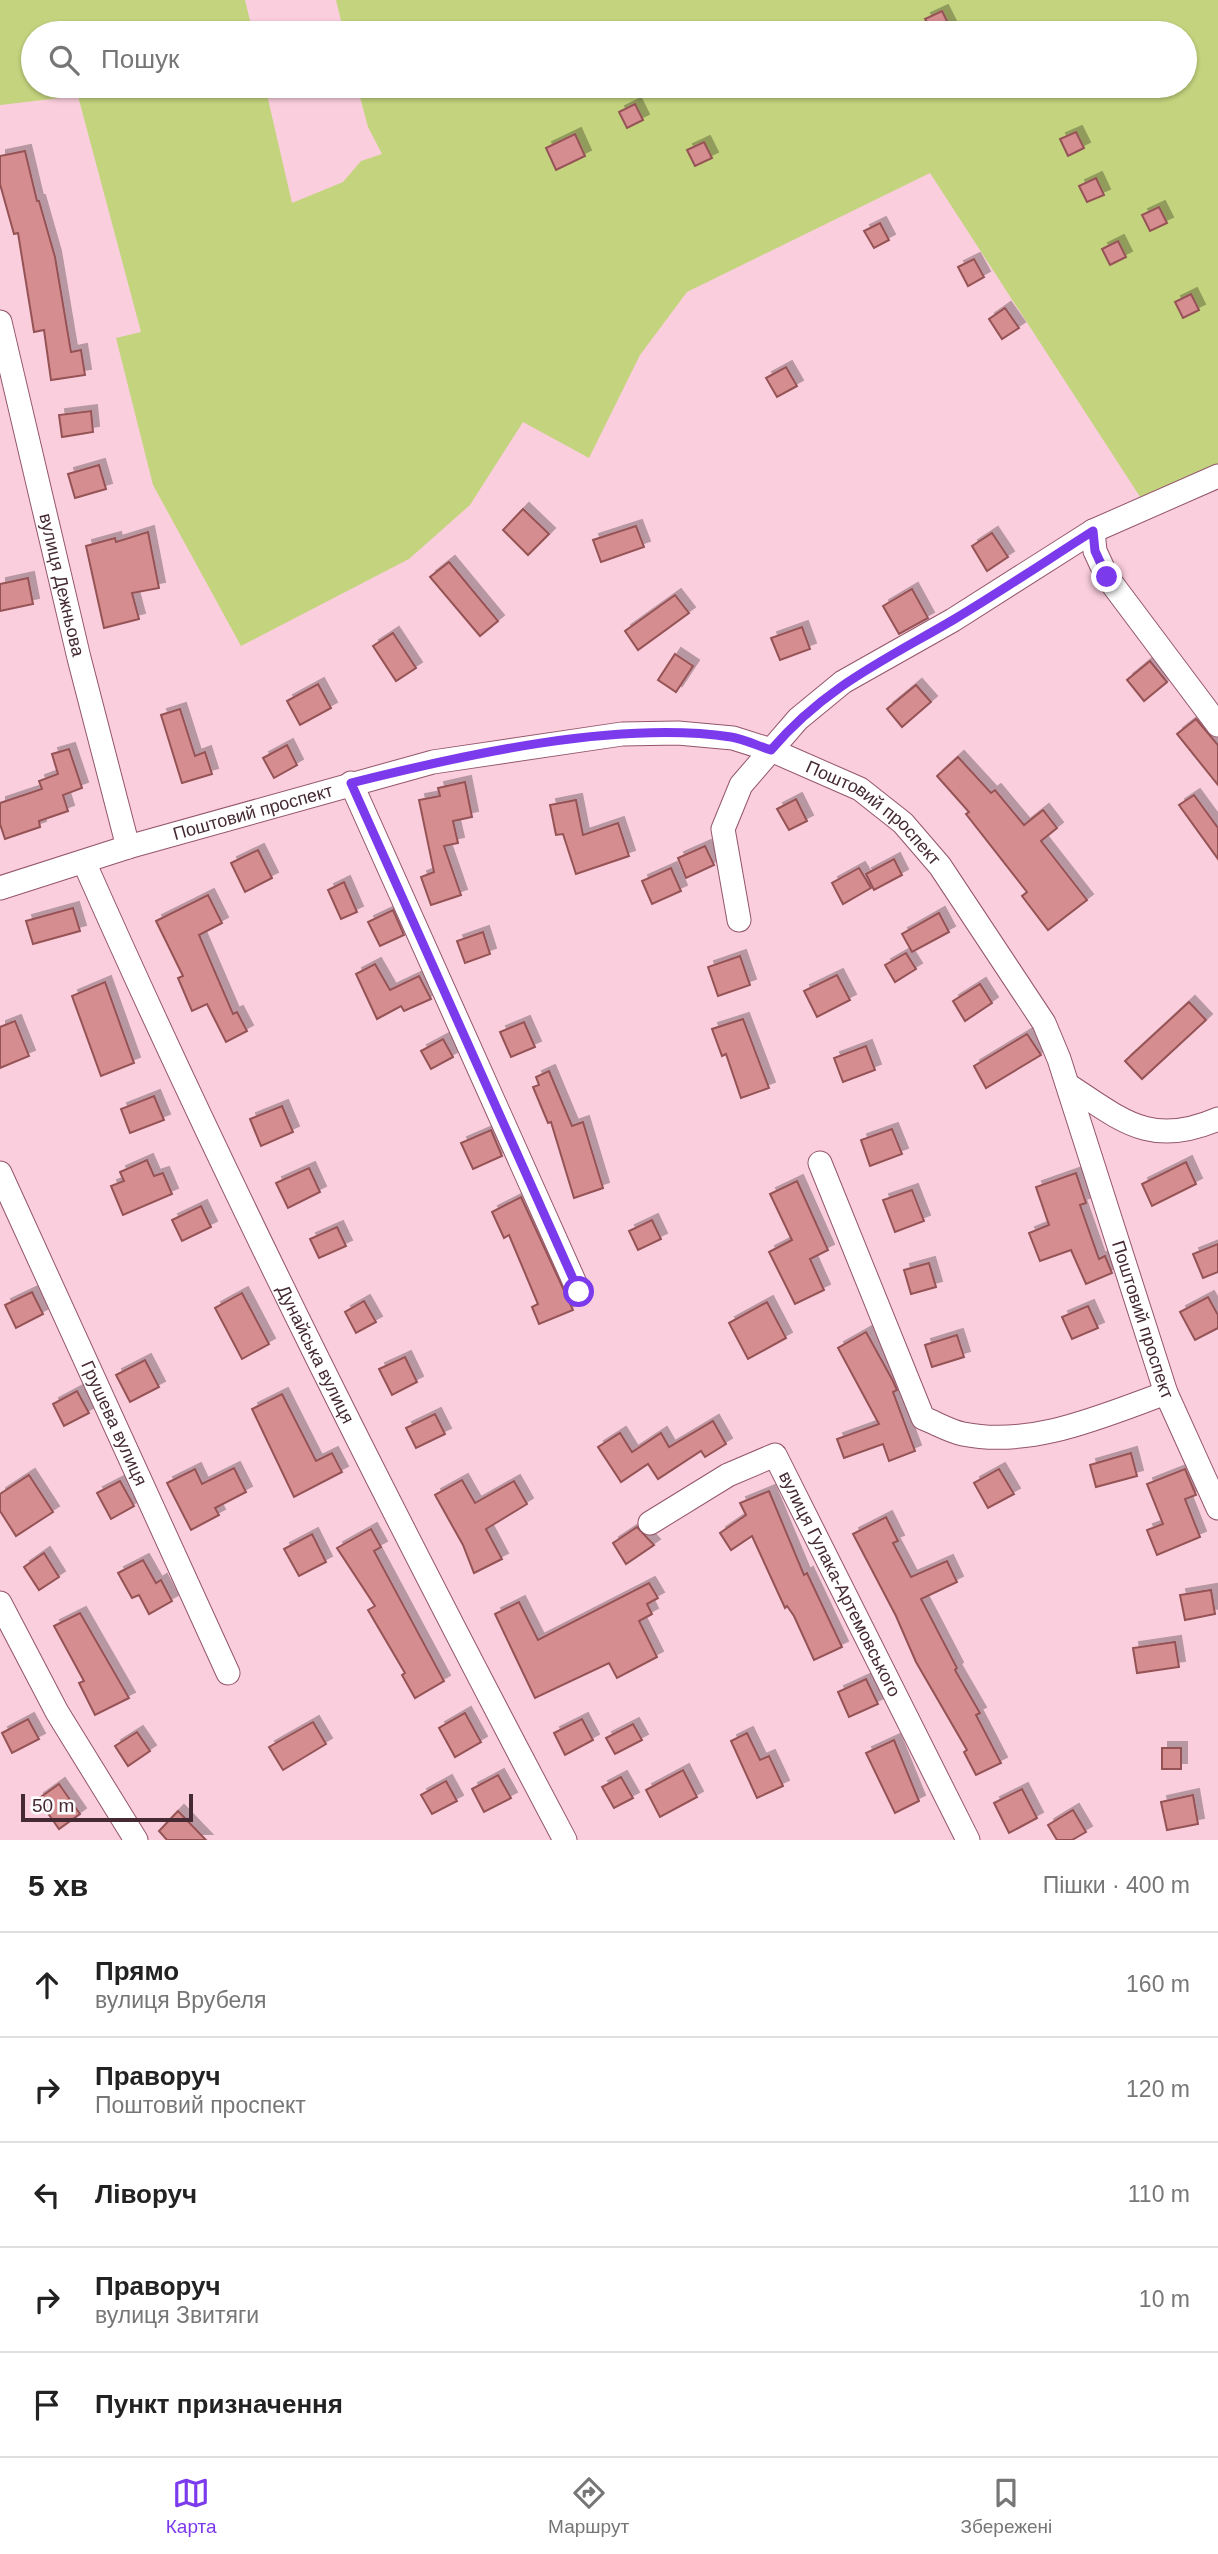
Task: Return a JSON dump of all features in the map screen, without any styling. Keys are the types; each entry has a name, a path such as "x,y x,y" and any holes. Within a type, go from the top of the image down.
{"street":[{"name":"вулиця Дежньова","path":"0,322 79,658 128,847"},
{"path":"739,920 723,830 741,785 798,719 843,682 953,620 1093,531 1218,476"},
{"path":"1093,531 1095,551 1107,577 1218,724"},
{"name":"Поштовий проспект","path":"0,888 128,847 433,762 622,734 678,733 733,738 771,750 860,789 903,823 940,866 1044,1023 1068,1085 1166,1393 1218,1508"},
{"path":"351,783 579,1292"},
{"name":"Дунайська вулиця","path":"84,862 166,1047 292,1310 565,1840"},
{"path":"1068,1085 1121,1118 1163,1134 1194,1130 1218,1119"},
{"path":"820,1163 923,1418 960,1433 988,1438 1026,1436 1085,1422 1166,1393"},
{"name":"Грушева вулиця","path":"0,1173 228,1673"},
{"name":"вулиця Гулака-Артемовського","path":"650,1523 728,1475 775,1455 968,1840"},
{"path":"0,1603 57,1712 136,1840"}],"green space":[{"path":"0,0 245,0 250,21 21,21 21,98 61,98 0,105"},
{"path":"336,0 1218,0 1218,476 1146,506 930,173 687,292 640,355 589,458 523,422 470,505 409,559 241,646 153,485 116,338 141,332 79,98 268,98 292,203 343,182 361,161 382,154 368,127 360,98 1197,98 1197,21 341,21"}],"building":[{"path":"942,11 947,21 926,21 925,19"},
{"path":"635,104 643,120 627,128 619,112"},
{"path":"1076,132 1084,148 1068,156 1060,139"},
{"path":"575,134 585,156 556,170 546,148"},
{"path":"704,142 712,158 695,166 687,150"},
{"path":"25,151 55,257 71,352 81,350 85,375 51,380 44,330 34,332 18,233 14,234 0,184 0,156"},
{"path":"1096,178 1104,195 1087,202 1079,186"},
{"path":"1159,207 1167,223 1150,231 1142,215"},
{"path":"880,223 889,240 874,248 864,231"},
{"path":"1118,241 1126,257 1110,265 1102,249"},
{"path":"974,259 984,277 968,286 958,267"},
{"path":"1191,294 1199,310 1183,318 1175,302"},
{"path":"1005,308 1019,328 1002,339 989,319"},
{"path":"786,367 797,386 777,397 766,378"},
{"path":"91,411 93,432 62,437 59,415"},
{"path":"99,465 106,489 75,498 68,474"},
{"path":"523,509 549,534 528,555 503,530"},
{"path":"636,526 644,547 601,562 593,540"},
{"path":"148,532 159,588 132,593 139,619 104,628 86,546 115,538 116,542"},
{"path":"992,533 1008,557 987,571 972,546"},
{"path":"449,562 498,621 480,636 430,577"},
{"path":"28,578 33,604 0,611 0,584"},
{"path":"912,589 928,618 899,634 883,606"},
{"path":"675,595 689,613 638,650 625,631"},
{"path":"802,627 810,649 780,660 771,638"},
{"path":"393,633 416,668 396,681 373,646"},
{"path":"675,654 693,666 676,692 658,680"},
{"path":"1150,661 1167,682 1144,701 1127,680"},
{"path":"318,684 331,708 300,725 287,701"},
{"path":"916,685 931,702 902,727 887,709"},
{"path":"180,709 195,756 205,752 212,774 182,783 161,715"},
{"path":"1196,719 1218,745 1218,785 1177,734"},
{"path":"287,745 297,765 274,778 263,758"},
{"path":"69,749 82,788 63,795 68,811 39,821 40,827 5,839 0,824 0,803 42,789 39,781 58,774 52,754"},
{"path":"958,757 991,793 995,790 1024,825 1043,810 1057,828 1041,841 1087,900 1048,930 1022,896 1027,892 966,814 969,812 937,776"},
{"path":"465,782 472,817 453,821 458,843 444,846 461,895 431,905 421,877 434,872 419,800 440,796 438,788"},
{"path":"1194,795 1218,828 1218,859 1179,805"},
{"path":"796,799 807,821 789,830 777,809"},
{"path":"576,800 583,835 618,823 629,856 576,874 563,834 556,835 550,805"},
{"path":"705,846 714,865 686,878 678,858"},
{"path":"258,850 272,878 245,892 231,863"},
{"path":"894,859 902,875 874,890 866,874"},
{"path":"671,868 681,891 652,904 642,881"},
{"path":"859,868 871,888 843,904 832,883"},
{"path":"344,882 357,912 341,919 328,890"},
{"path":"208,895 222,923 199,935 233,1014 237,1012 247,1031 226,1042 207,1004 192,1011 178,978 183,976 156,921"},
{"path":"73,908 80,931 33,944 26,921"},
{"path":"393,910 404,935 380,946 368,922"},
{"path":"939,913 949,932 912,952 902,934"},
{"path":"483,932 490,954 465,963 457,941"},
{"path":"906,953 916,969 895,982 885,965"},
{"path":"740,956 750,985 718,996 708,967"},
{"path":"375,964 390,990 419,976 431,999 404,1011 401,1006 377,1019 356,974"},
{"path":"837,975 850,1000 817,1017 804,991"},
{"path":"105,982 134,1063 101,1076 72,996"},
{"path":"980,984 992,1003 965,1021 953,1001"},
{"path":"1189,1002 1206,1020 1142,1079 1125,1061"},
{"path":"743,1019 769,1088 741,1098 726,1054 722,1056 712,1029"},
{"path":"15,1021 29,1056 0,1068 0,1027"},
{"path":"524,1022 535,1047 511,1057 500,1032"},
{"path":"1027,1034 1041,1055 986,1088 974,1066"},
{"path":"443,1039 453,1057 431,1069 421,1051"},
{"path":"866,1046 875,1070 843,1082 834,1058"},
{"path":"549,1071 572,1126 583,1122 603,1188 574,1198 551,1122 548,1123 533,1087 539,1085 536,1077"},
{"path":"154,1096 164,1120 130,1133 121,1109"},
{"path":"282,1106 293,1132 261,1146 250,1119"},
{"path":"892,1129 902,1154 870,1166 861,1140"},
{"path":"491,1130 502,1156 473,1169 461,1143"},
{"path":"147,1160 154,1176 163,1173 172,1194 123,1215 111,1186 124,1181 120,1172"},
{"path":"1186,1162 1196,1184 1152,1206 1142,1184"},
{"path":"309,1168 320,1192 288,1208 276,1183"},
{"path":"1076,1173 1086,1203 1080,1205 1099,1259 1105,1256 1112,1273 1086,1284 1071,1250 1040,1261 1029,1233 1049,1225 1036,1187"},
{"path":"797,1181 828,1250 810,1259 824,1290 795,1304 769,1252 792,1240 770,1194"},
{"path":"912,1190 924,1221 895,1232 883,1200"},
{"path":"521,1197 573,1310 539,1324 532,1307 538,1304 509,1235 504,1238 492,1212"},
{"path":"201,1206 211,1227 182,1241 172,1220"},
{"path":"652,1220 661,1239 638,1250 629,1231"},
{"path":"337,1227 346,1246 319,1258 310,1239"},
{"path":"1218,1244 1218,1272 1203,1278 1193,1254"},
{"path":"929,1263 936,1287 911,1294 904,1270"},
{"path":"32,1292 43,1314 16,1328 5,1305"},
{"path":"242,1293 269,1344 242,1359 215,1308"},
{"path":"1208,1297 1218,1315 1218,1328 1195,1340 1180,1312"},
{"path":"364,1301 376,1322 356,1333 345,1312"},
{"path":"767,1302 786,1338 748,1359 729,1323"},
{"path":"1088,1306 1098,1328 1072,1339 1062,1317"},
{"path":"866,1332 897,1390 893,1392 915,1451 889,1461 883,1444 844,1458 837,1439 879,1424 838,1348"},
{"path":"957,1335 964,1357 932,1367 925,1345"},
{"path":"405,1357 417,1382 392,1395 379,1369"},
{"path":"145,1360 159,1387 130,1402 116,1375"},
{"path":"77,1391 89,1413 64,1426 53,1404"},
{"path":"282,1394 316,1461 332,1453 342,1472 294,1497 252,1409"},
{"path":"435,1414 445,1434 416,1448 406,1428"},
{"path":"713,1421 726,1444 705,1457 701,1451 658,1479 648,1464 621,1482 598,1447 620,1433 632,1452 661,1433 669,1447"},
{"path":"1131,1453 1137,1476 1096,1487 1090,1465"},
{"path":"234,1468 246,1492 215,1508 219,1515 191,1530 167,1483 195,1469 202,1484"},
{"path":"999,1469 1014,1494 988,1508 974,1483"},
{"path":"1185,1469 1196,1495 1185,1499 1200,1537 1157,1555 1147,1530 1163,1524 1147,1484"},
{"path":"29,1475 53,1512 16,1536 0,1511 0,1494"},
{"path":"462,1480 475,1503 514,1481 527,1504 486,1529 502,1559 474,1573 463,1545 435,1495"},
{"path":"120,1481 134,1506 111,1519 97,1493"},
{"path":"769,1491 804,1575 807,1573 842,1647 814,1660 794,1616 787,1606 785,1608 752,1536 731,1550 720,1533 746,1515 740,1503"},
{"path":"886,1517 898,1541 893,1543 911,1577 947,1561 957,1582 921,1599 957,1668 955,1670 980,1713 976,1715 1001,1763 976,1775 964,1752 967,1750 916,1662 896,1616 853,1534"},
{"path":"637,1527 654,1545 626,1564 613,1543"},
{"path":"371,1529 381,1547 374,1551 444,1681 415,1698 402,1675 405,1673 368,1610 375,1606 337,1548"},
{"path":"312,1534 326,1562 299,1576 284,1549"},
{"path":"44,1553 59,1577 39,1590 24,1567"},
{"path":"143,1560 156,1583 161,1580 172,1601 149,1614 139,1595 132,1598 118,1573"},
{"path":"649,1583 658,1598 647,1604 652,1614 639,1621 657,1657 617,1678 609,1663 535,1698 495,1614 519,1602 538,1640"},
{"path":"1211,1590 1215,1614 1185,1620 1180,1595"},
{"path":"80,1613 129,1698 95,1715 79,1683 84,1681 54,1626"},
{"path":"1175,1642 1179,1667 1137,1673 1133,1648"},
{"path":"866,1679 878,1704 849,1717 838,1692"},
{"path":"465,1713 481,1742 455,1757 439,1728"},
{"path":"28,1719 39,1739 12,1753 2,1733"},
{"path":"582,1719 593,1740 565,1755 554,1733"},
{"path":"313,1722 326,1744 283,1770 269,1747"},
{"path":"633,1724 642,1740 615,1754 606,1738"},
{"path":"137,1732 150,1751 128,1766 115,1746"},
{"path":"747,1733 760,1760 769,1756 783,1786 757,1798 731,1741"},
{"path":"894,1740 919,1801 895,1813 866,1753"},
{"path":"1162,1748 1181,1748 1181,1769 1162,1769"},
{"path":"683,1770 697,1797 660,1817 646,1790"},
{"path":"498,1775 511,1798 484,1812 472,1789"},
{"path":"621,1777 633,1798 614,1808 602,1787"},
{"path":"446,1781 457,1801 432,1814 421,1795"},
{"path":"59,1784 80,1814 59,1829 38,1799"},
{"path":"1022,1789 1037,1818 1009,1833 994,1803"},
{"path":"1193,1795 1198,1824 1167,1830 1161,1802"},
{"path":"1073,1810 1086,1832 1072,1840 1057,1840 1048,1825"},
{"path":"178,1811 206,1840 167,1840 159,1831"}],"route":[{"path":"579,1292 351,783 433,762 622,734 678,733 733,738 771,750 798,719 843,682 953,620 1093,531 1095,551 1107,577"}]}
